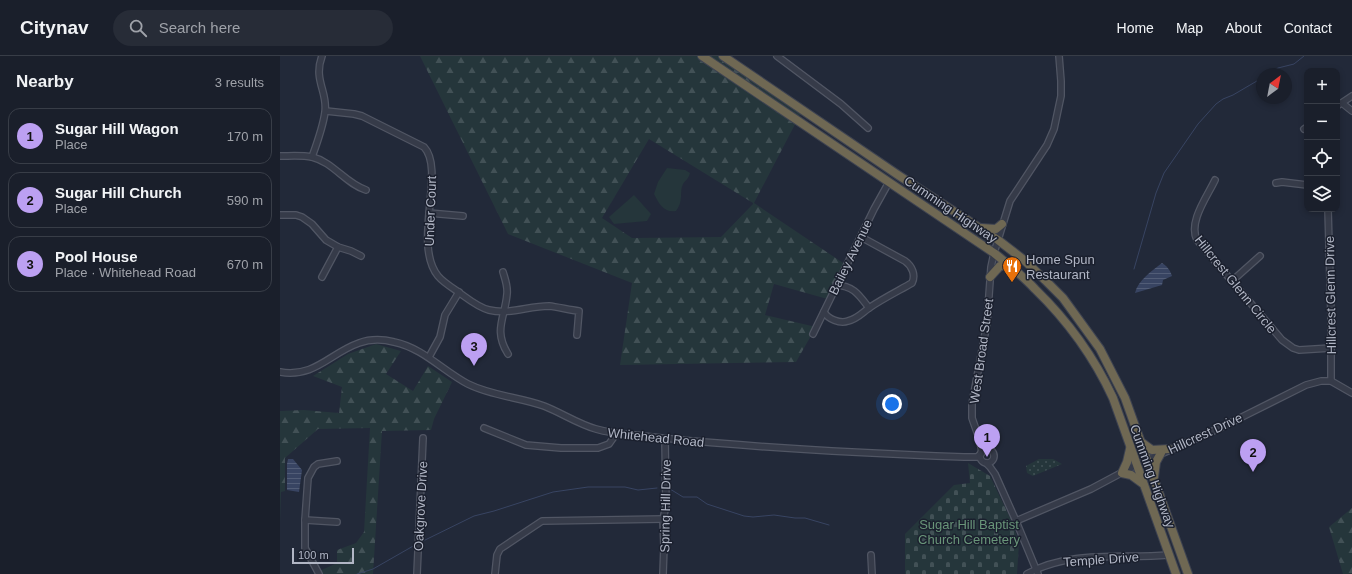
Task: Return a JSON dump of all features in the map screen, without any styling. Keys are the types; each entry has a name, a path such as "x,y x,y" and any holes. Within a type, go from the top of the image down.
{"highway":[{"name":"Cumming Highway","path":"702,56 994,253 1035,288 1056,310 1094,362 1113,398 1142,483 1176,574"},
{"name":"Cumming Highway","path":"723,56 898,175 998,240 1024,260 1063,298 1100,349 1125,398 1188,574"},
{"path":"979,228 996,228 1002,224"},
{"path":"990,278 1000,266 1010,266"},
{"path":"1140,441 1152,450 1169,449"},
{"path":"1130,449 1127,462 1122,473 1131,475 1142,483"},
{"path":"1154,480 1156,462 1161,454"}],"street":[{"path":"312,157 326,111 325,100 318,76 322,56"},
{"path":"777,56 841,104 868,128"},
{"name":"West Broad Street","path":"981,453 979,438 972,418 972,404 987,323 990,278 994,253 1010,201 1047,145 1054,128 1061,96 1059,56"},
{"path":"1352,96 1340,105 1352,111"},
{"name":"Under Court","path":"326,111 362,116 424,147 428,151 431,158 432,168 428,244 432,267 438,277 476,304 488,310 516,312 550,306 579,311 577,335"},
{"path":"280,156 312,157 326,163 357,188 366,190"},
{"name":"Hillcrest Glenn Circle","path":"1215,180 1195,220 1194,234 1197,240 1282,340 1293,348 1299,350 1331,348"},
{"name":"Bailey Avenue","path":"813,334 889,182"},
{"path":"1276,183 1304,185"},
{"name":"Hillcrest Glenn Drive","path":"1328,212 1331,381"},
{"path":"429,213 462,216"},
{"path":"280,215 296,215 306,219 326,240 338,248 351,251 361,256"},
{"path":"824,312 826,316 843,322 848,321 860,316 869,308 912,283 914,279 911,266 905,261 861,237"},
{"path":"322,277 338,248"},
{"path":"1232,281 1260,256"},
{"path":"503,272 507,284 507,293 501,322 500,338 508,354"},
{"path":"836,286 845,286 858,293 869,308"},
{"path":"429,357 440,337 445,316 459,292"},
{"name":"Whitehead Road","path":"280,372 293,373 310,369 358,343 378,340 395,342 429,357 446,370 472,386 544,407 581,424 616,434 792,449 964,457 977,456 981,453"},
{"name":"Hillcrest Drive","path":"1016,521 1091,489 1169,449 1222,427 1306,385 1321,381 1331,381"},
{"path":"1331,381 1352,393"},
{"path":"484,428 526,445 560,448 598,448 609,444 616,434"},
{"name":"Oakgrove Drive","path":"417,574 423,438"},
{"name":"West Broad Street","path":"979,438 990,450"},
{"name":"Spring Hill Drive","path":"664,574 666,439"},
{"path":"995,474 994,455 990,450 985,450 981,453 984,462 995,474 1037,572"},
{"name":"Whitehead Road","path":"964,457 984,462"},
{"path":"984,462 991,463 994,459"},
{"path":"319,574 305,548 308,478 314,467 318,464 337,461"},
{"path":"496,574 497,555 500,549 542,521 664,519"},
{"path":"305,520 337,522"},
{"path":"871,555 872,574"},
{"name":"Temple Drive","path":"1027,574 1037,572 1069,559 1168,555"}],"green space":[{"path":"420,56 725,56 803,109 754,203 849,267 831,300 774,284 765,315 816,327 796,362 620,365 632,283 508,234","holes":["649,139 753,203 721,237 632,238 602,218"]},
{"path":"667,168 685,170 690,173 683,184 680,204 676,211 668,211 662,207 654,194 658,182"},
{"path":"634,195 651,214 647,221 614,224 609,217"},
{"path":"376,344 401,351 386,374 413,391 428,366 452,382 434,419 431,430 382,431 373,574 313,574 337,563 337,550 356,543 364,532 370,428 318,429 285,458 285,491 281,492 280,522 280,411 304,410 339,413 342,387 313,376 348,354"},
{"path":"1039,459 1053,459 1062,464 1033,476 1027,473 1026,466"},
{"name":"Sugar Hill Baptist Church Cemetery","path":"968,463 990,476 1012,522 1019,543 1017,574 905,574 905,534 954,485 970,483"},
{"path":"1352,508 1352,574 1343,574 1329,527"}],"water":[{"path":"1162,263 1168,268 1172,276 1163,280 1162,285 1135,293 1142,280"},
{"path":"288,459 293,459 302,470 299,492 287,490"}],"waterway":[{"path":"1278,68 1294,64 1304,56"},
{"path":"1134,269 1156,193 1164,173 1198,124 1216,104 1256,82"},
{"path":"421,542 474,516 553,492 588,487 625,487 638,490 657,488"},
{"path":"670,489 683,497 697,497 707,504 744,516 753,517 774,515 805,518 829,525"},
{"path":"357,574 373,569 415,545"}],"place":[{"name":"Home Spun Restaurant","path":"1012,283"},
{"name":"Pool House","path":"474,366"},
{"name":"Sugar Hill Wagon","path":"987,457"},
{"name":"Sugar Hill Church","path":"1253,472"}]}
